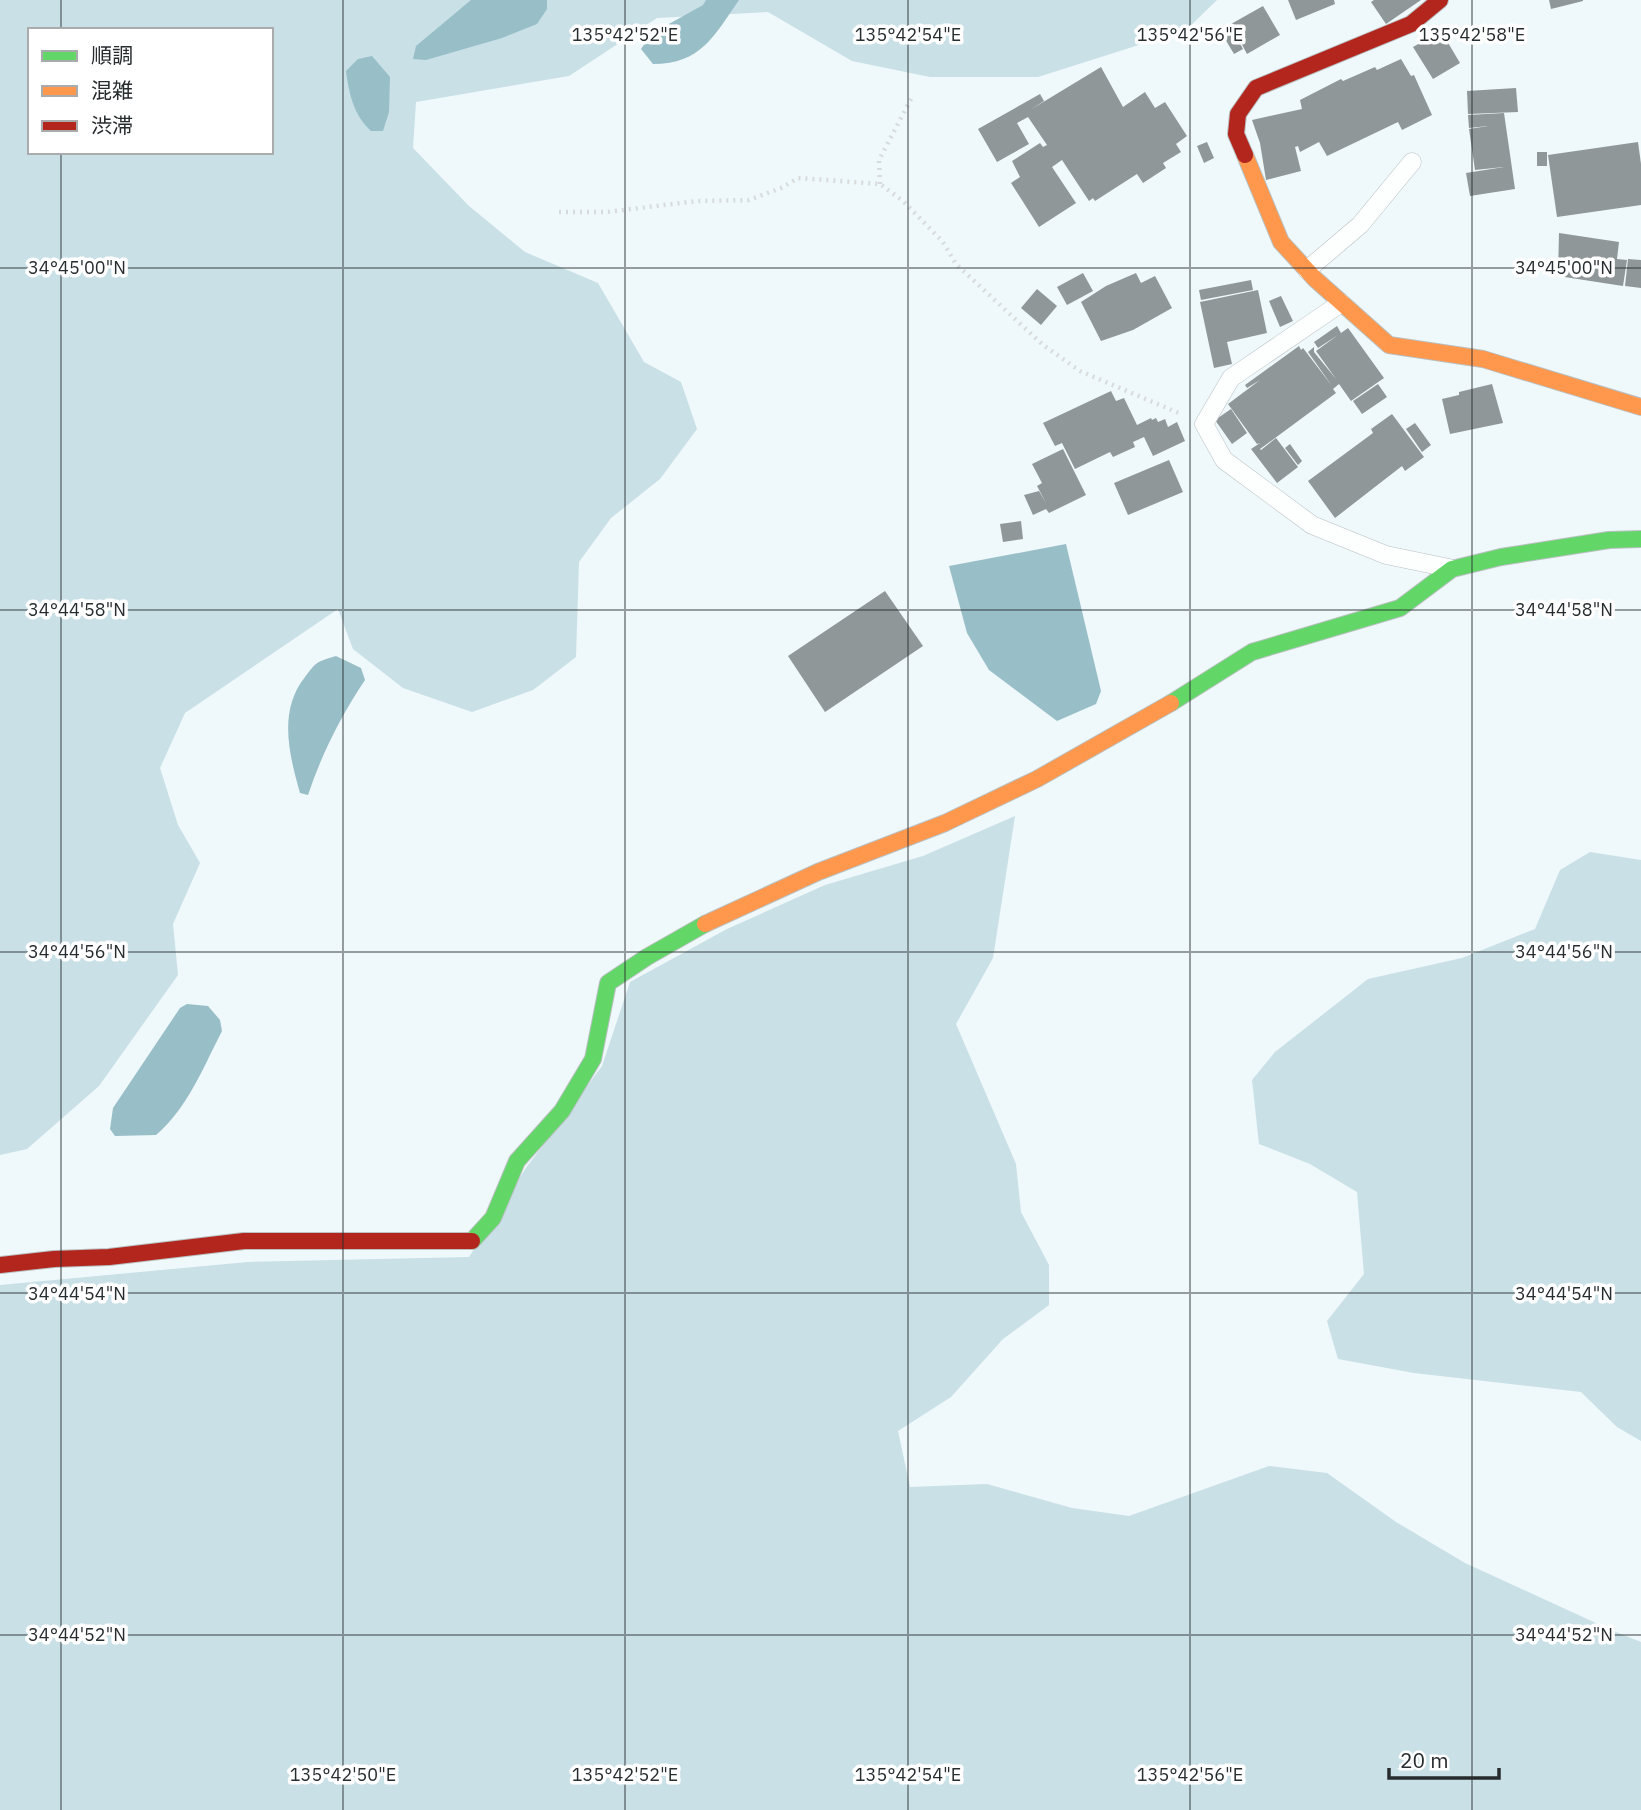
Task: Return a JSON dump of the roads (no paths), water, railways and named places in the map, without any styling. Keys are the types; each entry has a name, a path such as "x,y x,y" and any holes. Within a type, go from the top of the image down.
{"street":[{"path":"1440,0 1411,23 1256,88 1238,114 1236,134 1281,242 1341,303 1389,345 1483,359 1641,407"},
{"path":"0,1265 109,1257 244,1241 471,1242 493,1218 517,1161 562,1111 593,1059 608,983 712,919 818,872 945,823 1037,779 1137,724 1252,652 1400,608 1452,569 1501,557 1609,540 1641,538"}],"lane":[{"path":"1307,270 1360,225 1412,162"},
{"path":"1341,303 1231,378 1204,424 1224,460 1312,525 1386,555 1452,569"}]}
